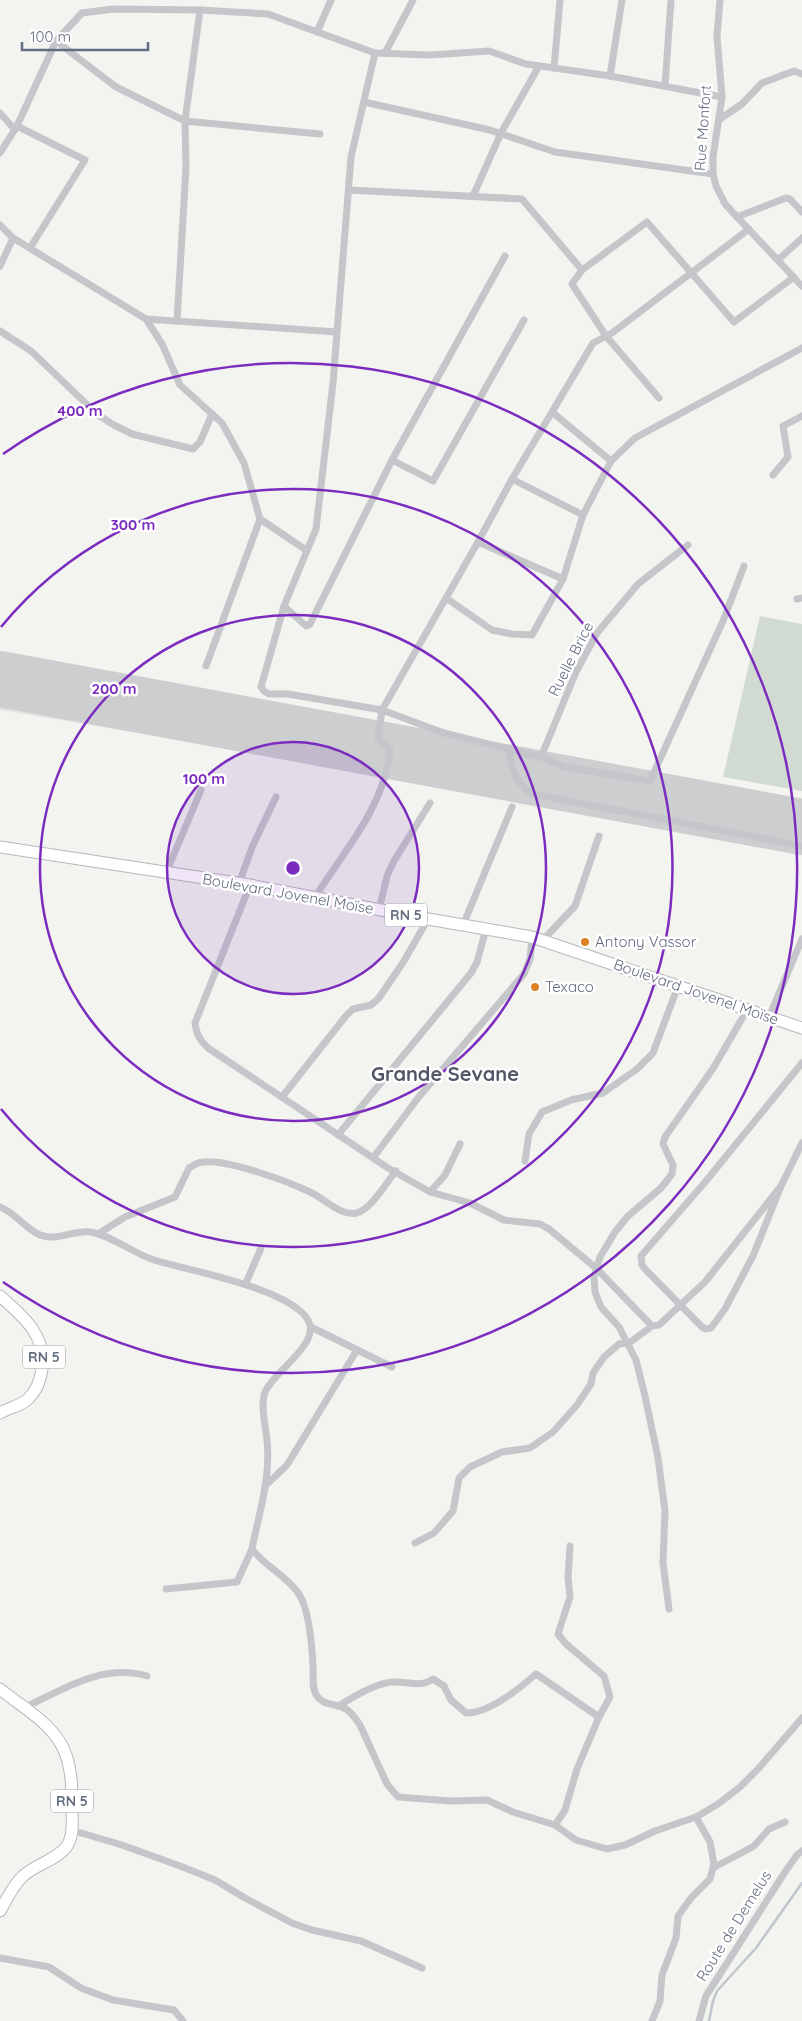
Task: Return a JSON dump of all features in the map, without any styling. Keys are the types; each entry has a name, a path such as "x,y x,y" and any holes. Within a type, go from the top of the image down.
{"main road":[{"name":"Boulevard Jovenel Moïse","path":"0,847 245,884 537,939 802,1028"},
{"name":"RN 5","path":"0,1296 26,1320 38,1336 44,1355 40,1383 36,1389 26,1400 0,1413"},
{"name":"RN 5","path":"0,1689 42,1721 52,1732 66,1755 72,1791 72,1830 67,1845 55,1856 23,1876 11,1891 0,1910"}],"street":[{"path":"317,32 331,0"},
{"path":"385,53 413,0"},
{"path":"554,68 560,0"},
{"path":"610,76 622,0"},
{"path":"665,86 671,0"},
{"name":"Rue Monfort","path":"720,0 717,36 722,97 713,158 713,174 716,186 724,204 802,286"},
{"path":"0,154 16,128 56,41 82,13 113,8 268,14 375,53 430,55 489,51 526,64 610,76 722,97"},
{"path":"177,321 186,167 185,120 200,10"},
{"path":"56,41 116,87 185,120 320,134"},
{"path":"375,53 351,157 337,332 316,529 284,606 261,687 264,692 269,694 288,694 382,710 444,733 541,757 565,767 650,781 723,621 744,566"},
{"path":"473,196 501,133 539,66"},
{"path":"720,119 742,104 762,84 802,69"},
{"path":"794,71 802,74"},
{"path":"364,102 501,133 555,152 713,174"},
{"path":"0,113 16,128 85,160 30,248"},
{"path":"349,190 522,199 582,270"},
{"path":"737,217 786,198 790,199 802,212"},
{"path":"658,398 606,336 572,284 582,270 647,222 734,322 794,277"},
{"path":"0,225 13,238 146,319 162,344 180,385 222,423 244,463 260,519 206,666"},
{"path":"315,897 381,791 389,764 390,750 378,738 382,710 512,479 593,343 606,336 749,229"},
{"path":"0,266 13,238"},
{"path":"778,260 802,238"},
{"path":"284,606 306,626 310,624 392,460 504,256"},
{"path":"146,319 337,332"},
{"path":"392,460 433,481 524,320"},
{"path":"0,330 31,352 98,415 132,434 193,449 200,442 212,414"},
{"path":"446,598 492,630 512,634 532,634 563,579 583,515 611,461 635,438 802,348"},
{"path":"552,412 611,461"},
{"path":"773,475 788,457 783,426 802,416"},
{"path":"512,479 583,515"},
{"path":"260,519 306,550"},
{"path":"478,542 563,579"},
{"name":"Ruelle Brice","path":"541,757 576,672 597,633 638,584 688,545"},
{"path":"508,748 513,773 524,788 533,794 802,846"},
{"path":"166,873 201,790"},
{"path":"276,797 253,846 245,884 195,1023 196,1032 208,1048 373,1158 430,1192 470,1204 504,1220 540,1224 562,1238 596,1268 652,1326"},
{"path":"379,910 387,876 394,861 430,803"},
{"path":"463,925 512,807"},
{"path":"373,1158 431,1083 524,974 537,939 575,906 599,836"},
{"path":"282,1097 345,1017 353,1009 371,1005 379,998 404,962 428,919"},
{"path":"338,1135 471,972 486,929"},
{"path":"769,1017 802,939"},
{"path":"525,1161 530,1134 542,1112 571,1100 603,1093 636,1070 653,1053 678,986"},
{"path":"669,1609 663,1563 665,1511 658,1458 636,1360 619,1326 601,1307 595,1292 594,1277 600,1256 615,1232 628,1216 661,1188 672,1174 673,1165 663,1144 664,1137 714,1067 747,1010"},
{"path":"802,1063 706,1181 641,1256 642,1265 646,1270 702,1327 706,1329 711,1328 725,1309 753,1256 781,1186 802,1143"},
{"path":"430,1192 445,1175 460,1144"},
{"path":"98,1234 125,1217 175,1197 189,1168 203,1162 220,1162 238,1166 296,1186 311,1192 346,1213 356,1213 366,1209 396,1171"},
{"path":"415,1542 434,1533 453,1511 459,1478 470,1467 502,1452 530,1448 554,1432 577,1405 591,1384 593,1373 604,1357 619,1344 628,1343 652,1326 659,1325 706,1282 781,1186"},
{"path":"0,1207 7,1210 28,1228 41,1236 58,1237 81,1232 98,1234 152,1260 246,1283 300,1310 307,1317 310,1327 309,1338 302,1349 276,1376 264,1397 268,1474 252,1549 237,1582 166,1589"},
{"path":"246,1283 261,1248"},
{"path":"310,1327 392,1367"},
{"path":"265,1487 287,1464 357,1350"},
{"path":"554,1825 565,1810 577,1769 598,1717 610,1697 604,1676 566,1644 558,1634 570,1596 568,1577 570,1546"},
{"path":"252,1549 260,1559 285,1579 300,1595 308,1625 314,1691 320,1700 325,1703 346,1709 360,1725 387,1784 398,1797 450,1801 487,1800 512,1812 554,1825 576,1840 607,1849 625,1845 655,1831 696,1817 718,1804 740,1787 802,1718"},
{"path":"24,1708 76,1682 98,1675 121,1672 147,1676"},
{"path":"338,1706 369,1689 391,1682 426,1684 433,1680 444,1686 451,1700 466,1713 473,1713 505,1699 536,1674 598,1717"},
{"path":"652,2021 660,2001 662,1975 676,1938 678,1916 691,1898 710,1879 714,1864 710,1842 696,1817"},
{"path":"713,1868 754,1846 769,1829 785,1822"},
{"path":"72,1830 122,1844 180,1866 215,1880 292,1923 312,1930 362,1941 422,1968"},
{"name":"Route de Demelus","path":"699,2021 706,1996 785,1872 802,1851"},
{"path":"0,1958 49,1967 82,1988 113,2000 174,2010 183,2021"}],"shaded area":[{"path":"760,616 802,624 802,791 723,777"},
{"path":"0,658 416,740 802,805 802,852 443,784 0,710"}],"waterway":[{"path":"709,2021 717,1991 756,1948 802,1883"}],"runway":[{"path":"0,679 802,827"}],"place":[{"name":"Antony Vassor","path":"585,942"},
{"name":"Texaco","path":"535,987"}],"district":[{"name":"Grande Sevane","path":"445,1074"}]}
